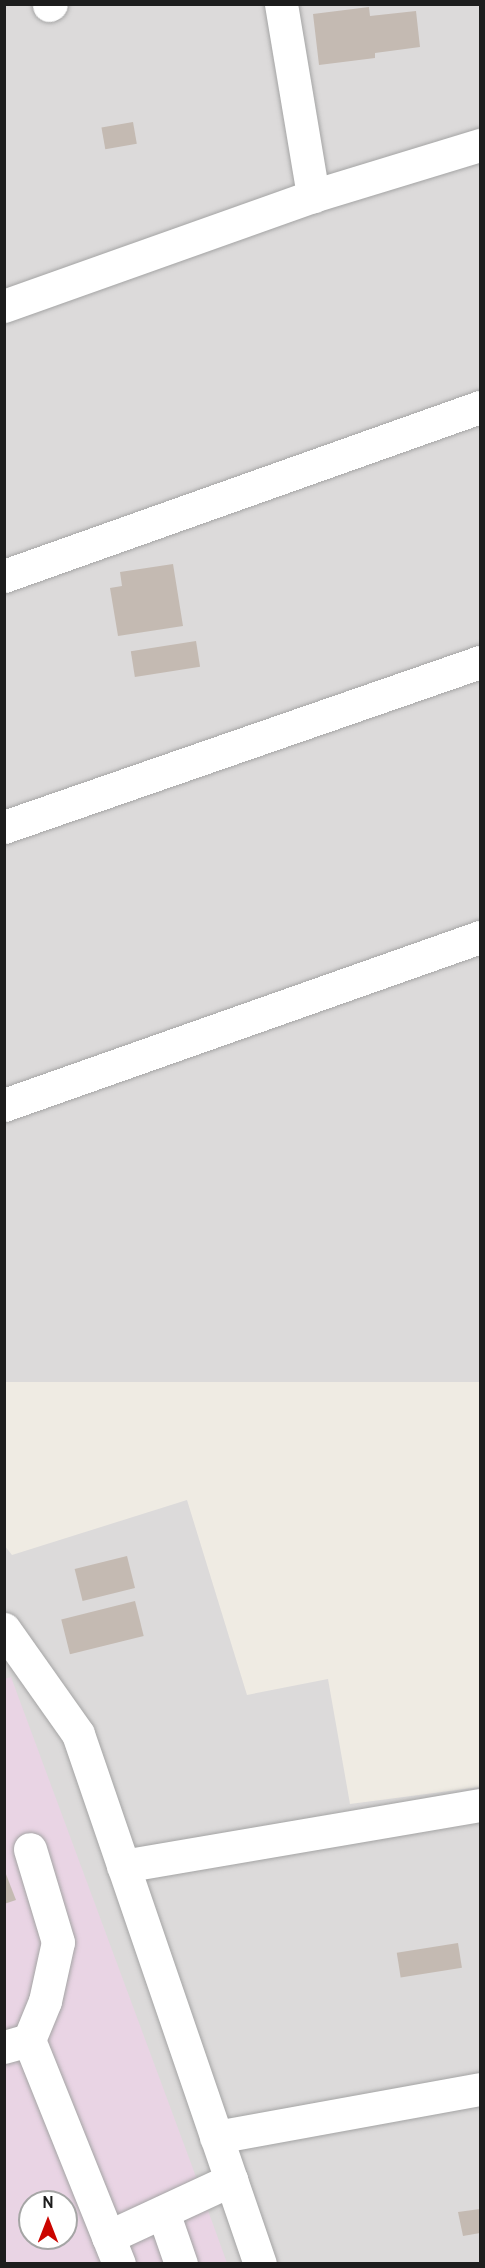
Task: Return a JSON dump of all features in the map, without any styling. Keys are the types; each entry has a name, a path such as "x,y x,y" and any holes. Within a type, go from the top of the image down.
{"street":[{"path":"280,4 313,196"},
{"path":"4,306 313,196 480,145"},
{"path":"4,576 480,407"},
{"path":"4,827 480,662"},
{"path":"4,1105 480,937"},
{"path":"4,1629 78,1734 260,2264"},
{"path":"123,1866 480,1805"},
{"path":"30,1849 58,1942 45,2001 17,2043 114,2250 163,2212 231,2180"},
{"path":"216,2137 480,2089"},
{"path":"163,2212 181,2264"}],"shaded area":[{"path":"4,5 480,5 480,1382 4,1382"},
{"path":"187,1500 247,1695 328,1679 350,1804 480,1787 480,2263 5,2263 4,1545 12,1555"},
{"path":"11,1677 227,2263 5,2263 4,1679"}],"building":[{"path":"369,7 370,16 416,11 420,47 375,53 375,58 319,65 313,14"},
{"path":"133,122 137,144 105,149 101,128"},
{"path":"173,564 183,626 118,636 110,588 122,586 120,572"},
{"path":"196,641 200,667 135,677 131,651"},
{"path":"127,1556 135,1588 83,1601 75,1569"},
{"path":"135,1601 144,1636 70,1654 61,1619"},
{"path":"4,1869 16,1900 4,1904"},
{"path":"458,1943 462,1968 401,1977 397,1953"},
{"path":"480,2209 480,2233 463,2236 458,2212"}]}
